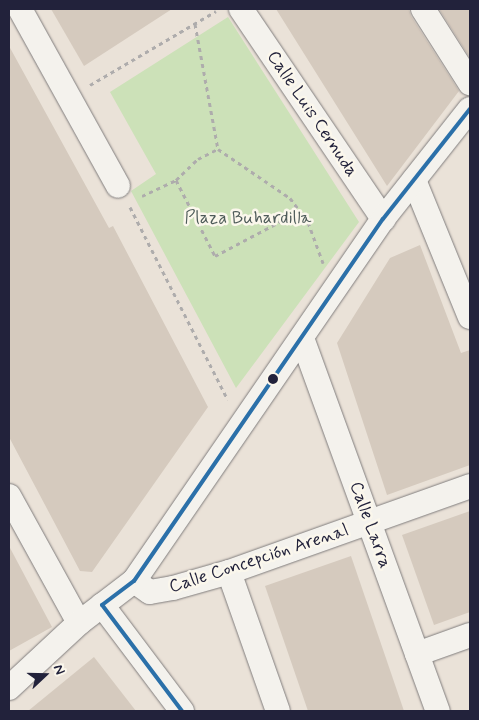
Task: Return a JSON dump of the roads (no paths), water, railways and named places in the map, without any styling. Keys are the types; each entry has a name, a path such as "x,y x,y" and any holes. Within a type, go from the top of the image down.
{"street":[{"path":"20,9 127,196"},
{"name":"Calle Luis Cernuda","path":"241,9 384,220"},
{"path":"423,9 470,84"},
{"path":"9,688 79,622 134,581 384,220 470,109"},
{"path":"414,180 470,317"},
{"name":"Calle Larra","path":"302,338 438,711"},
{"name":"Calle Concepción Arenal","path":"134,581 150,592 229,572 470,486"},
{"path":"9,496 79,622"},
{"path":"229,572 278,711"},
{"path":"102,605 182,711"},
{"path":"417,654 470,635"}],"park label":[{"name":"Plaza Buhardilla","path":"248,218"}]}
